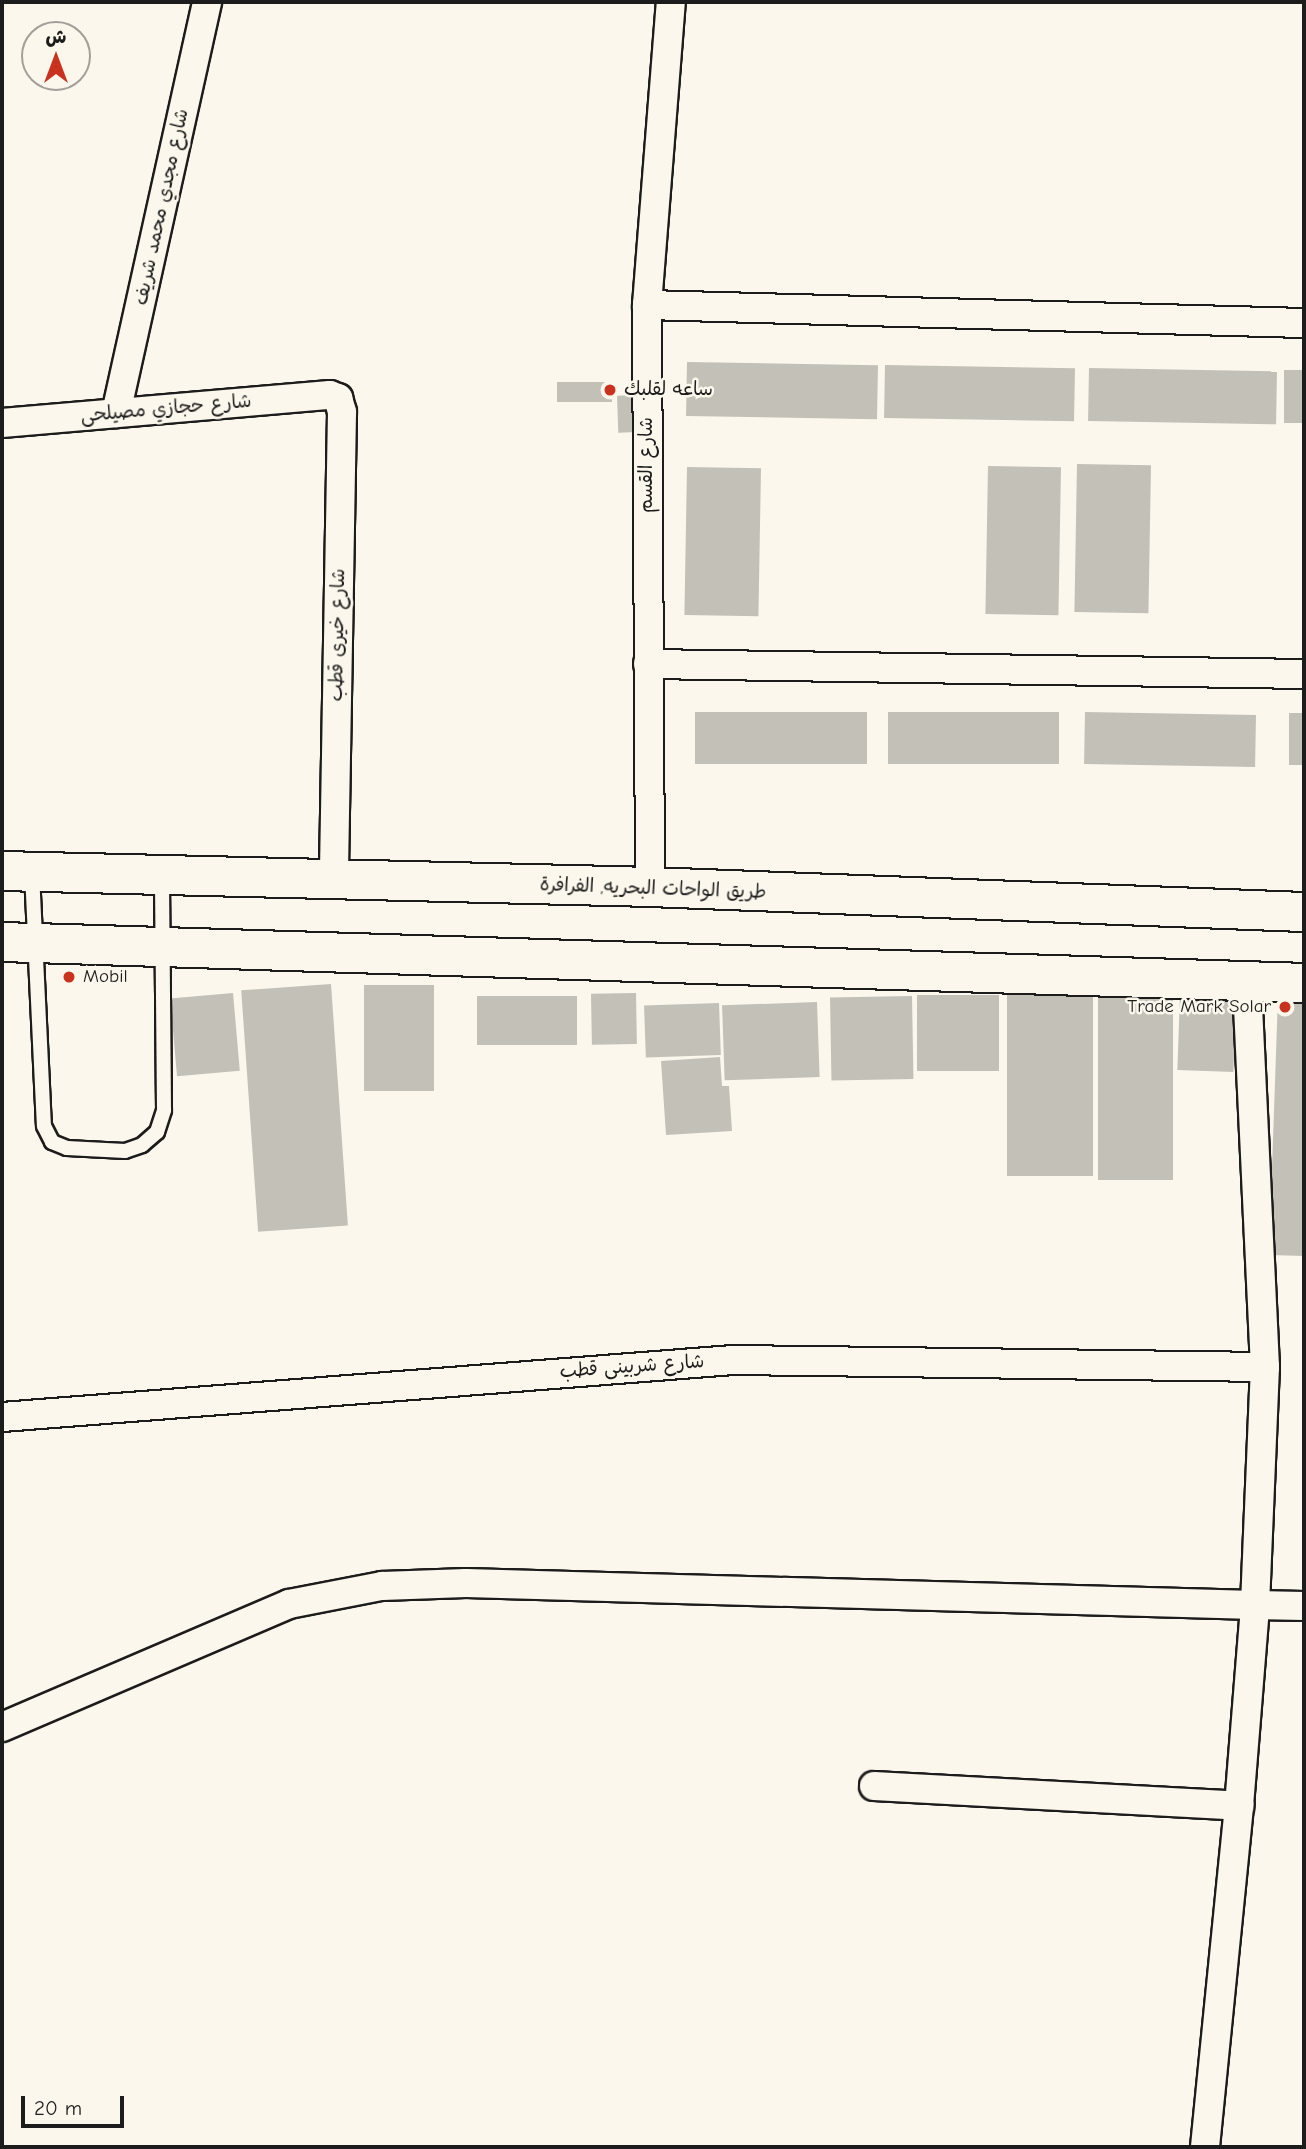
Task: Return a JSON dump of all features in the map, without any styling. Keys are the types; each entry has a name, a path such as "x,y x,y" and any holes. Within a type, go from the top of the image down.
{"main road":[{"name":"طريق الواحات البحريه, الفرافرة","path":"17,871 334,882 650,887 1304,912"},
{"path":"18,943 649,960 1304,983"}],"street":[{"name":"شارع مجدي محمد شريف","path":"116,413 207,2"},
{"name":"شارع القسم","path":"650,887 647,305 671,2"},
{"path":"647,305 1304,323"},
{"name":"شارع حجازي مصيلحى","path":"2,423 330,395"},
{"name":"شارع خيرى قطب","path":"330,395 338,398 342,412 334,882"},
{"path":"648,664 1304,674"},
{"path":"1205,2147 1239,1807 1255,1605 1265,1367 1247,981"},
{"name":"شارع شربينى قطب","path":"2,1417 733,1360 1265,1367"},
{"path":"2,1727 289,1604 382,1586 466,1584 1304,1606"},
{"path":"874,1786 1239,1807"}],"lane":[{"path":"17,871 18,943 44,1126 52,1142 67,1148 91,1150 125,1151 142,1145 157,1132 164,1110 162,877"}],"building":[{"path":"687,362 878,365 877,419 686,416"},
{"path":"885,365 1075,368 1074,421 884,418"},
{"path":"1089,368 1277,371 1276,424 1088,421"},
{"path":"1284,370 1304,370 1304,423 1284,423"},
{"path":"557,382 612,382 612,402 557,402"},
{"path":"636,395 637,432 618,433 617,396"},
{"path":"1077,464 1151,465 1148,613 1074,612"},
{"path":"988,466 1061,467 1058,615 985,614"},
{"path":"687,467 761,468 758,616 684,615"},
{"path":"695,712 867,712 867,764 695,764"},
{"path":"888,712 1059,712 1059,764 888,764"},
{"path":"1085,712 1256,715 1255,767 1084,764"},
{"path":"1289,713 1304,713 1304,765 1289,765"},
{"path":"331,984 348,1225 258,1232 241,990"},
{"path":"364,985 434,985 434,1091 364,1091"},
{"path":"233,993 240,1071 177,1076 170,998"},
{"path":"636,993 637,1044 592,1045 591,994"},
{"path":"1007,993 1093,993 1093,1176 1007,1176"},
{"path":"1180,994 1236,996 1233,1072 1177,1070"},
{"path":"917,995 999,995 999,1071 917,1071"},
{"path":"1098,995 1173,995 1173,1180 1098,1180"},
{"path":"477,996 577,996 577,1045 477,1045"},
{"path":"912,996 913,1079 831,1080 830,997"},
{"path":"1278,996 1304,997 1304,1256 1269,1255"},
{"path":"817,1002 820,1077 725,1080 722,1005"},
{"path":"719,1003 721,1055 646,1058 644,1006"},
{"path":"720,1057 722,1086 729,1086 732,1131 666,1135 661,1061"}],"place":[{"name":"ساعه لقلبك","path":"610,390"},
{"name":"Mobil","path":"69,977"},
{"name":"Trade Mark Solar","path":"1285,1007"}]}
